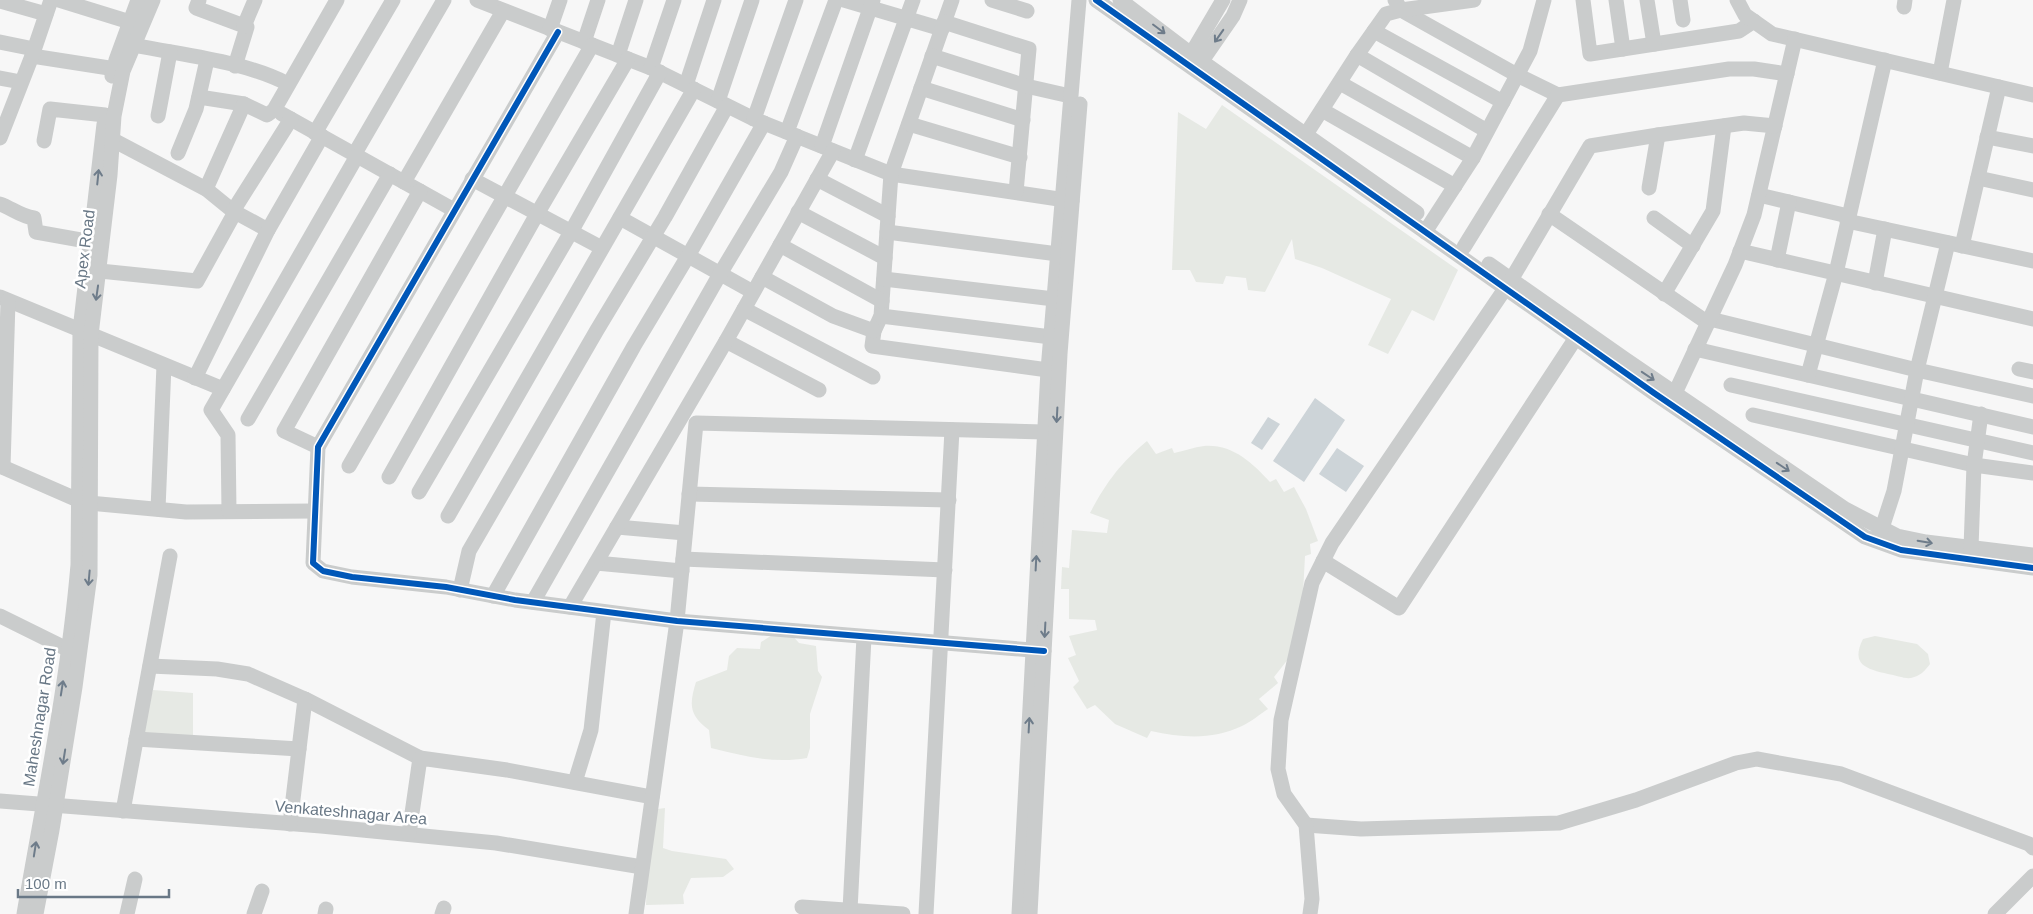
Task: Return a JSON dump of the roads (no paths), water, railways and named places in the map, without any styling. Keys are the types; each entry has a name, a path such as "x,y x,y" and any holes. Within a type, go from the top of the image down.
{"street":[{"path":"59,0 130,22"},
{"name":"Apex Road","path":"84,504 86,333 92,242 105,115 130,22 138,0"},
{"name":"Apex Road","path":"86,333 100,271 118,70 134,45 153,0"},
{"path":"198,0 196,8 247,27 235,66"},
{"path":"244,26 255,0"},
{"path":"199,97 244,104 267,115 274,110 337,0"},
{"path":"195,378 268,230 393,0"},
{"path":"229,512 228,435 211,410 444,0"},
{"path":"477,0 656,70 759,121 891,174 1068,200"},
{"path":"404,182 509,13 519,0"},
{"path":"560,0 554,30 472,179 318,447 313,564 323,571 352,577 460,590 676,622 1038,651"},
{"path":"349,466 506,197 588,44 598,0"},
{"path":"389,477 623,57 636,0"},
{"path":"419,492 571,232 656,70 674,0"},
{"path":"448,516 620,218 690,87 714,0"},
{"path":"460,590 469,551 653,237 723,103 752,0"},
{"path":"493,596 634,346 688,256 759,121 796,0"},
{"path":"533,602 720,274 781,172 836,0"},
{"path":"844,0 872,4 906,18 1029,49 1016,192"},
{"path":"855,160 912,0"},
{"path":"952,0 891,174 881,308 874,331 872,346 1048,370"},
{"path":"992,0 1027,11"},
{"path":"1019,914 1060,354 1068,200 1070,96 1079,0"},
{"path":"1030,914 1044,432 1048,370 1058,254 1068,200 1086,18 1090,0"},
{"path":"1096,0 1193,63 1671,398 1845,509 1901,550 2033,568"},
{"path":"1120,0 1193,63"},
{"path":"1193,63 1224,0"},
{"path":"1193,63 1232,16 1240,0"},
{"path":"1303,140 1356,55 1386,14 1398,5 1474,0"},
{"path":"1428,228 1473,158 1530,51 1544,0"},
{"path":"1583,0 1590,54 1739,31 1754,21"},
{"path":"1616,0 1623,48"},
{"path":"1647,0 1654,44"},
{"path":"1680,0 1683,20"},
{"path":"1737,0 1745,15 1772,34 2033,95"},
{"path":"1940,73 1954,0"},
{"path":"0,1 48,7 33,53 0,138"},
{"path":"570,607 726,341 817,179 872,4"},
{"path":"1398,5 1517,75 1558,95 1729,69 1754,69 1787,74"},
{"path":"1374,31 1503,102"},
{"path":"1671,398 1709,321 1754,215 1794,39"},
{"path":"0,42 33,53 118,70"},
{"path":"134,45 235,66 277,78 288,84"},
{"path":"158,116 170,52"},
{"path":"1356,55 1487,131"},
{"path":"932,56 1026,86 1070,96"},
{"path":"178,153 196,109 206,60"},
{"path":"1808,375 1836,274 1847,219 1885,60"},
{"path":"0,78 22,82"},
{"path":"1340,83 1473,158"},
{"path":"1879,534 1894,492 1911,398 1934,296 1955,244 1978,178 1999,87"},
{"path":"921,88 1023,120"},
{"path":"1464,247 1558,95"},
{"path":"206,189 244,104"},
{"path":"44,141 50,109 105,115"},
{"path":"274,110 454,210"},
{"path":"1322,110 1455,186"},
{"path":"100,271 197,281 234,214 233,211 291,119"},
{"path":"1310,914 1312,899 1306,825 1284,794 1278,768 1281,720 1312,583 1332,543 1509,284 1590,146 1744,123 1775,126"},
{"path":"909,124 1020,158"},
{"path":"1664,294 1713,211 1724,126"},
{"path":"1648,188 1658,135"},
{"path":"1987,137 2033,146"},
{"path":"113,140 206,189 233,211 268,230"},
{"path":"248,419 390,174"},
{"path":"1978,178 2033,190"},
{"path":"472,179 602,248"},
{"path":"817,179 888,216"},
{"path":"318,447 284,431 420,191"},
{"path":"1759,195 1884,229 2033,261"},
{"path":"1777,260 1789,202"},
{"path":"0,204 22,216 34,218 36,232 92,242"},
{"path":"798,212 885,258"},
{"path":"1549,214 1664,294 1709,321 2033,396"},
{"path":"620,218 753,292"},
{"path":"1654,218 1693,246"},
{"path":"1428,228 1464,247 1509,284"},
{"path":"1876,282 1884,229"},
{"path":"887,232 1058,254"},
{"path":"780,245 881,308 1051,337"},
{"path":"1740,251 2033,319"},
{"path":"762,278 833,316 874,331"},
{"path":"884,279 1054,299"},
{"path":"223,389 4,299 1,467 84,504 186,512 314,511"},
{"path":"744,309 873,377"},
{"path":"1323,561 1399,608 1579,333"},
{"path":"726,341 820,390"},
{"path":"1696,349 2033,426"},
{"path":"158,509 164,365"},
{"path":"1731,385 1907,423 2033,453"},
{"path":"1971,548 1974,465 1981,414"},
{"path":"1753,415 1974,465 2033,472"},
{"path":"636,914 676,622 696,423 1044,432"},
{"path":"926,914 952,430"},
{"path":"689,494 949,500"},
{"name":"Maheshnagar Road","path":"36,914 49,806 74,652 90,575 84,528 84,504"},
{"path":"617,527 685,532"},
{"path":"1879,534 1926,542 2033,555"},
{"path":"123,811 170,556"},
{"path":"596,564 945,570"},
{"path":"575,782 591,730 604,612"},
{"path":"0,616 74,652"},
{"path":"850,910 864,637"},
{"path":"150,666 217,668 248,674 306,699 420,758 507,770 652,798"},
{"path":"290,824 306,699"},
{"path":"136,739 299,749"},
{"path":"409,834 420,758"},
{"path":"1306,825 1360,829 1560,823 1636,800 1736,763 1757,759 1841,774 2029,844 2033,848"},
{"name":"Venkateshnagar Area","path":"0,801 409,834 496,843 642,867"},
{"name":"Maheshnagar Road","path":"24,914 49,806"},
{"path":"1996,914 2033,876"},
{"path":"128,914 135,879"},
{"path":"2008,914 2033,890"},
{"path":"254,914 262,891"},
{"path":"802,907 903,914"}]}
